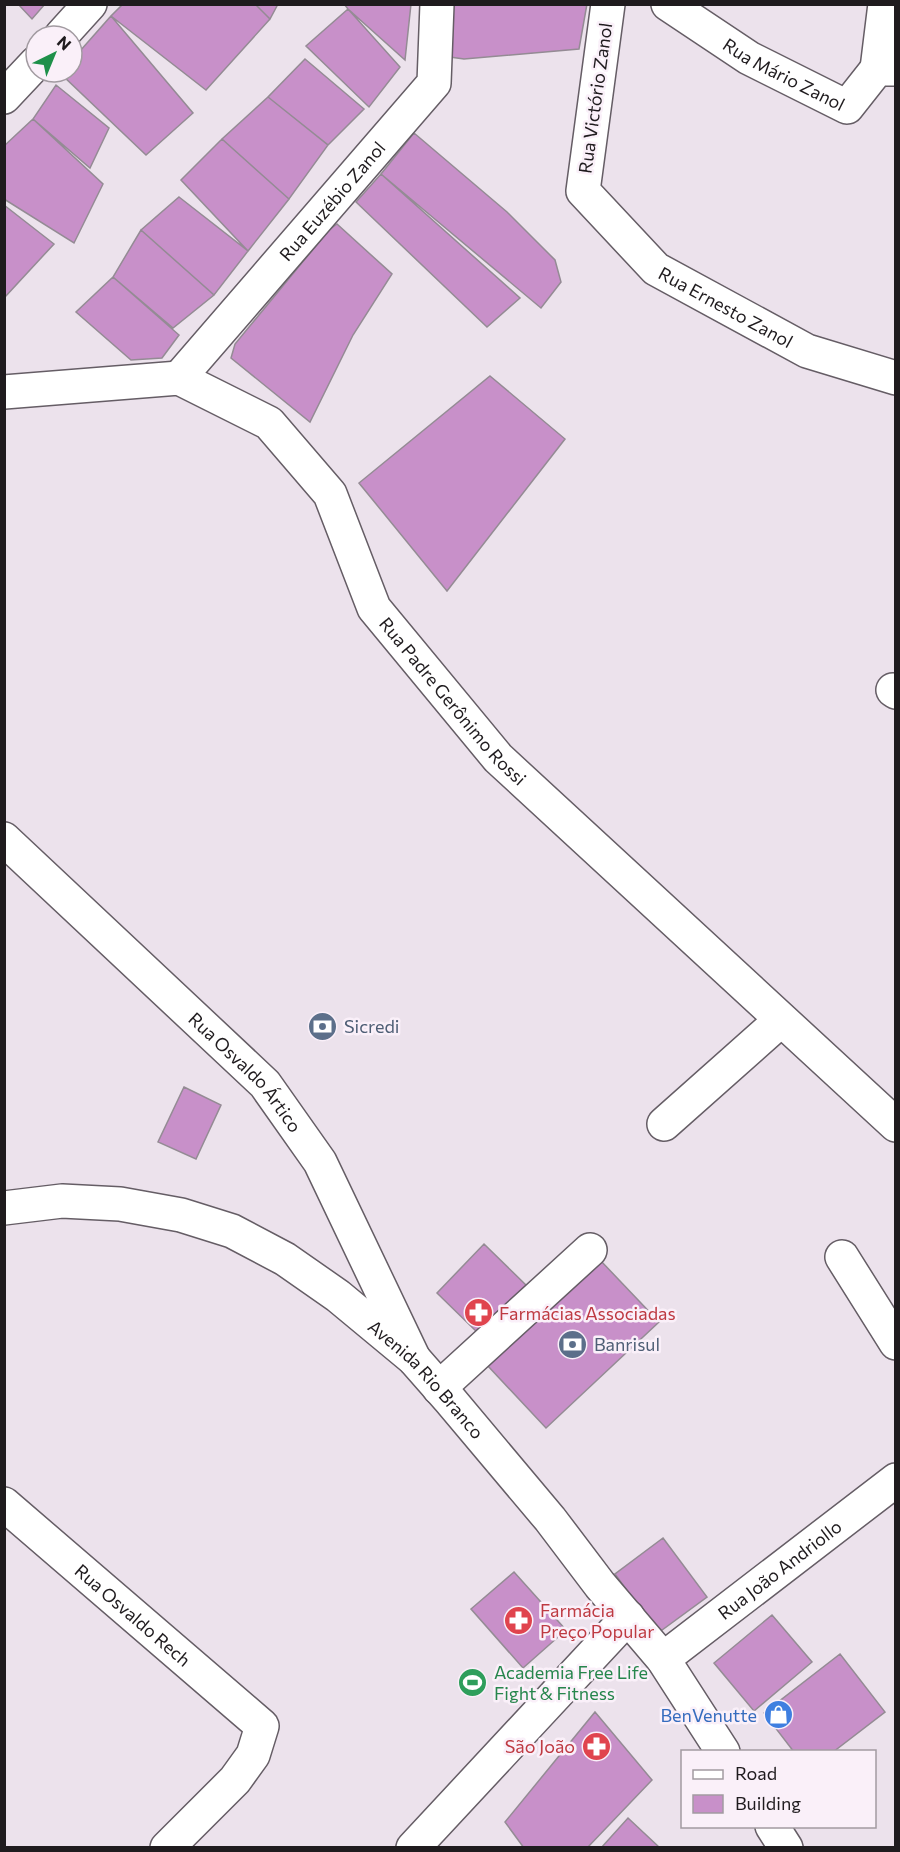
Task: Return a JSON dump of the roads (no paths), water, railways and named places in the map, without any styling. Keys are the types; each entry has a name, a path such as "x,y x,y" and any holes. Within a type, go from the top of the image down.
{"street":[{"path":"72,24 90,4"},
{"name":"Rua Euzébio Zanol","path":"179,378 434,83 437,4"},
{"name":"Rua Victório Zanol","path":"583,191 608,4"},
{"name":"Rua Mário Zanol","path":"668,4 749,58 847,107 886,69"},
{"path":"885,4 886,69"},
{"path":"4,97 24,76"},
{"name":"Rua Ernesto Zanol","path":"583,191 656,269 807,351 896,378"},
{"path":"4,392 179,378"},
{"name":"Rua Padre Gerônimo Rossi","path":"179,378 269,423 330,494 374,608 498,758 896,1125"},
{"name":"Rua Osvaldo Ártico","path":"4,839 265,1084 320,1162 414,1359"},
{"path":"664,1124 781,1020"},
{"name":"Avenida Rio Branco","path":"4,1208 62,1201 120,1204 181,1215 232,1231 285,1259 338,1296 414,1359 550,1519 600,1586 663,1659 722,1750"},
{"path":"439,1388 590,1250"},
{"path":"843,1257 896,1342"},
{"name":"Rua João Andriollo","path":"663,1659 896,1480"},
{"name":"Rua Osvaldo Rech","path":"4,1504 262,1726 253,1755 235,1780 167,1848"},
{"path":"413,1848 628,1617"},
{"path":"773,1828 786,1848"}],"place":[{"name":"Sicredi","path":"323,1026"},
{"name":"Farmácias Associadas","path":"478,1313"},
{"name":"Banrisul","path":"573,1344"},
{"name":"Farmácia Preço Popular","path":"519,1620"},
{"name":"Academia Free Life Fight & Fitness","path":"473,1682"},
{"name":"BenVenutte","path":"778,1715"},
{"name":"São João","path":"596,1746"}]}
